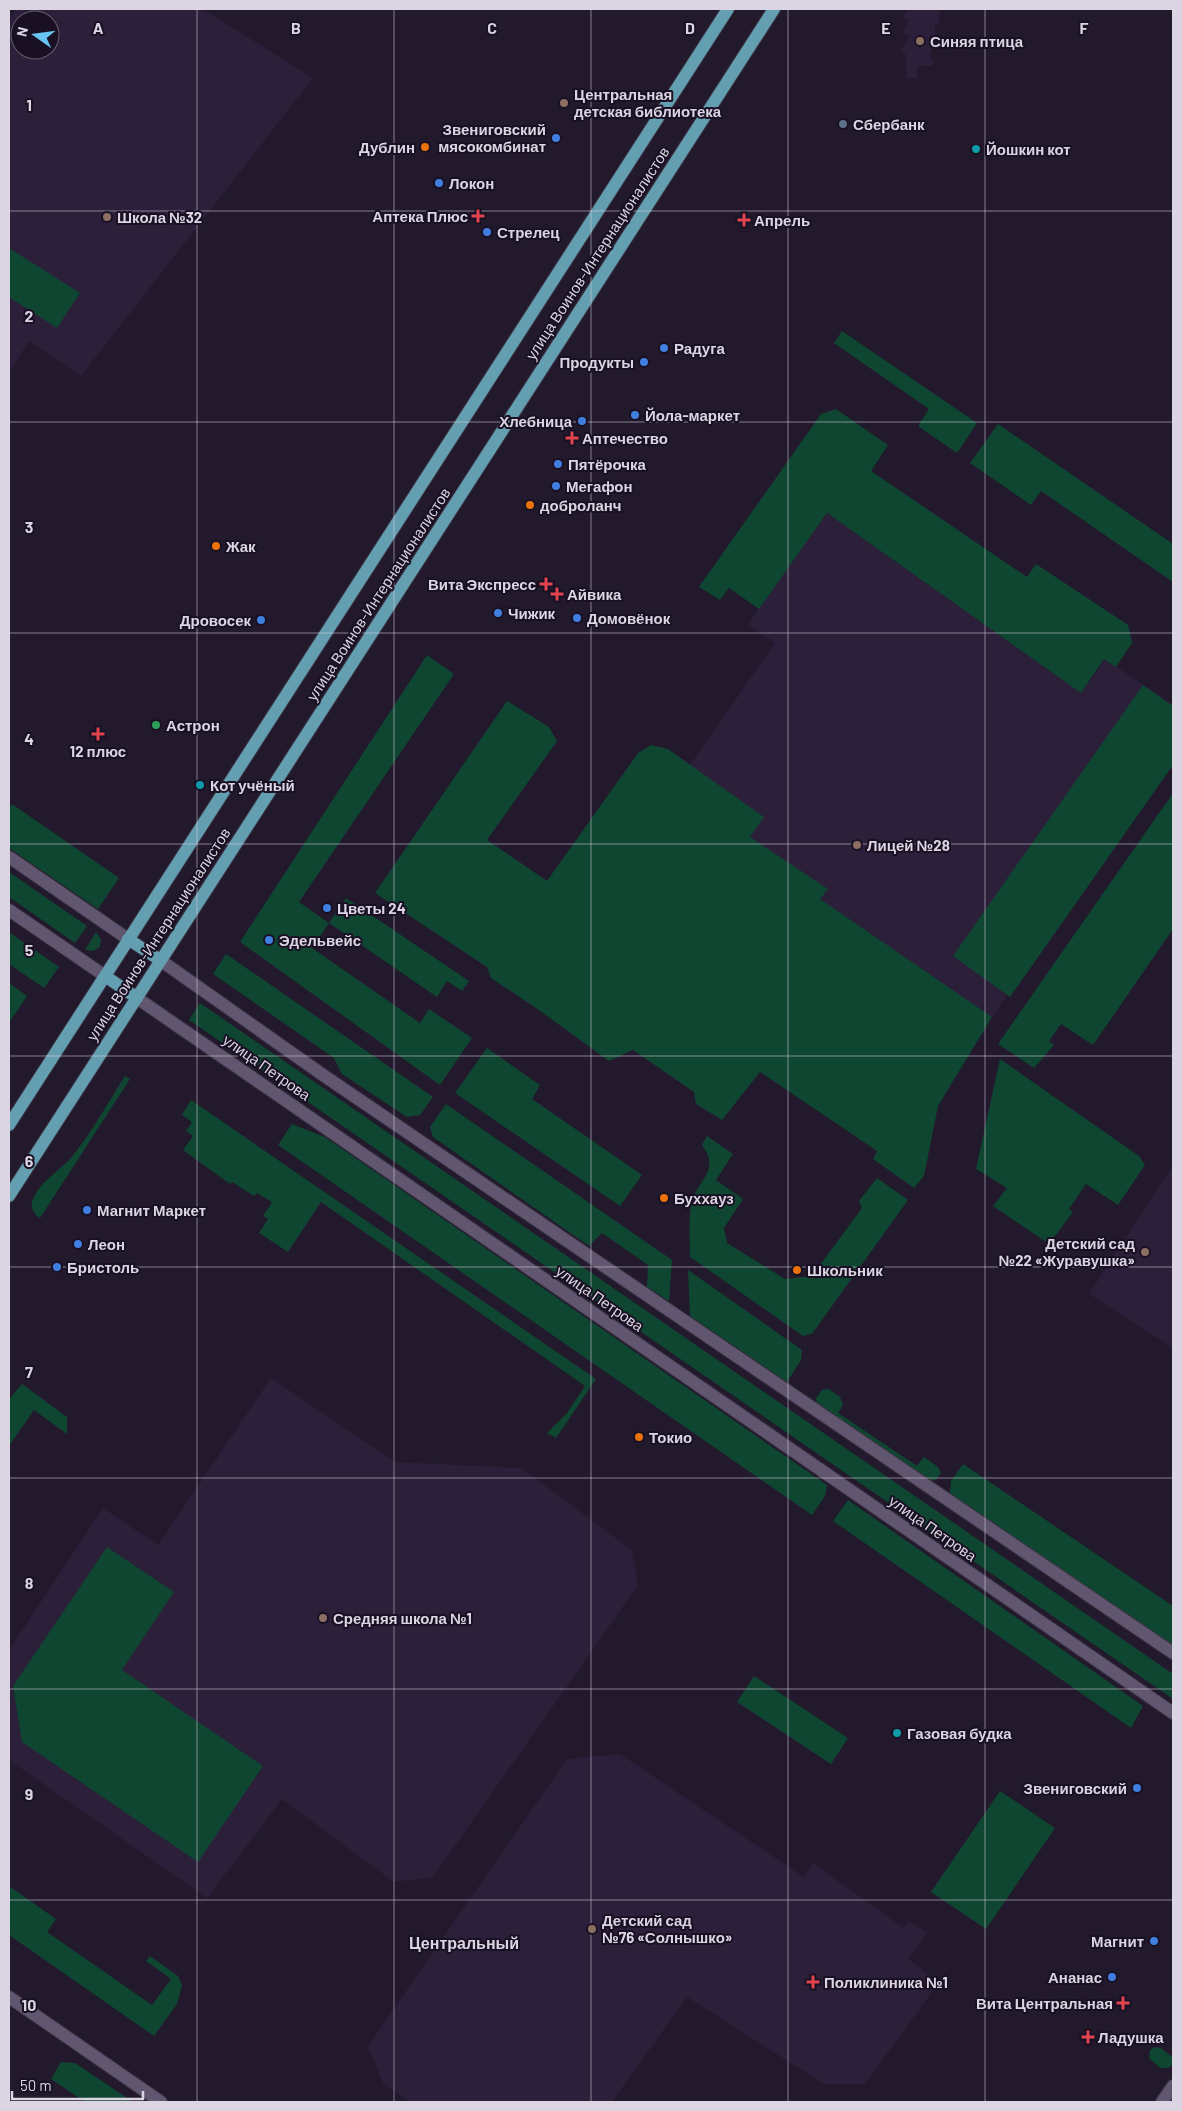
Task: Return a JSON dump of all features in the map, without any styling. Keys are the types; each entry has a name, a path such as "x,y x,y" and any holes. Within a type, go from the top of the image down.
{"main road":[{"name":"улица Воинов-Интернационалистов","path":"9,1125 728,9"},
{"name":"улица Воинов-Интернационалистов","path":"9,1196 774,9"},
{"name":"улица Петрова","path":"9,858 160,960 323,1075 1173,1654"},
{"name":"улица Петрова","path":"9,910 1173,1713"},
{"path":"9,1997 162,2102"},
{"path":"1162,2102 1173,2086"}],"shaded area":[{"name":"Школа №32","path":"16,9 203,9 313,78 81,376 29,341 9,372 10,18 10,60 60,60 60,10"},
{"name":"Синяя птица","path":"908,9 940,9 939,25 935,25 934,45 931,45 930,59 933,60 933,66 918,66 917,78 906,78 906,55 900,51 909,37 902,32 909,21 903,17"},
{"name":"Лицей №28","path":"827,513 1081,693 1105,659 1173,705 1173,761 992,1017 894,1163 690,765 775,643 748,624"},
{"name":"Детский сад №22 «Журавушка»","path":"1173,1165 1173,1348 1089,1294"},
{"name":"Средняя школа №1","path":"271,1378 395,1462 521,1468 632,1550 638,1585 433,1877 394,1882 282,1799 207,1898 9,1760 9,1650 103,1508 158,1545"},
{"name":"Детский сад №76 «Солнышко»","path":"620,1754 804,1877 813,1863 904,1928 909,1921 927,1933 908,1959 927,1973 932,1992 865,2084 824,2084 687,1997 612,2102 410,2102 383,2083 368,2046 567,1759"}],"green space":[{"path":"9,248 80,293 57,328 9,297"},
{"path":"842,331 977,423 957,453 918,426 929,409 834,343"},
{"path":"836,409 888,445 871,471 1027,577 1036,564 1128,625 1132,643 1116,667 1104,659 1081,693 827,513 759,609 729,588 720,600 699,587 821,414"},
{"path":"998,424 1173,544 1173,582 1041,491 1031,505 970,463"},
{"path":"427,655 454,674 299,902 329,923 312,948 420,1023 429,1009 472,1038 440,1085 240,942"},
{"path":"1143,685 1173,706 1173,765 1010,997 953,956"},
{"path":"507,701 549,727 557,741 487,840 547,881 638,753 651,745 668,749 764,817 750,837 828,889 820,899 992,1017 938,1106 924,1176 914,1188 873,1159 877,1151 760,1072 722,1120 696,1104 694,1092 633,1050 609,1061 491,978 487,967 375,893"},
{"path":"1173,793 1173,929 1093,1045 1061,1024 1049,1041 1054,1045 1034,1068 998,1044"},
{"path":"12,804 119,878 98,909 9,848 9,809"},
{"path":"9,872 87,926 75,943 9,897"},
{"path":"346,898 469,981 462,991 447,981 437,997 329,923"},
{"path":"9,932 59,967 44,988 9,964"},
{"path":"96,932 101,939 100,947 93,951 85,950"},
{"path":"226,954 433,1097 420,1115 407,1117 342,1074 334,1058 213,974"},
{"path":"9,983 27,996 9,1023"},
{"path":"200,1003 1173,1674 1173,1699 189,1020"},
{"path":"487,1048 540,1085 532,1099 642,1175 620,1206 455,1093"},
{"path":"1000,1059 1139,1156 1145,1165 1118,1205 1086,1184 1069,1209 1073,1212 1049,1244 993,1206 1007,1188 976,1169"},
{"path":"125,1076 130,1079 40,1218 32,1207 36,1193 78,1149"},
{"path":"191,1100 596,1379 556,1438 547,1433 567,1413 585,1386 321,1202 288,1252 259,1233 268,1219 263,1216 272,1202 257,1193 254,1196 232,1182 230,1184 183,1150 193,1136 186,1131 192,1122 182,1115"},
{"path":"446,1104 672,1260 669,1301 647,1287 648,1265 602,1233 589,1246 433,1137 430,1127"},
{"path":"292,1124 325,1137 827,1485 825,1496 812,1515 278,1145"},
{"path":"707,1136 733,1154 716,1180 743,1199 724,1228 727,1243 785,1279 812,1276 862,1208 859,1201 877,1178 908,1200 812,1334 803,1336 690,1257 692,1201 709,1168 707,1154 702,1145"},
{"path":"688,1270 802,1350 801,1360 787,1382 690,1316"},
{"path":"22,1384 67,1417 67,1434 34,1410 9,1446 9,1399"},
{"path":"829,1389 840,1397 843,1405 838,1413 917,1466 924,1457 938,1467 941,1473 936,1480 928,1481 817,1404 816,1398 822,1390"},
{"path":"963,1464 1173,1606 1173,1645 950,1495 951,1481"},
{"path":"848,1500 1143,1706 1131,1728 833,1521"},
{"path":"107,1547 174,1592 122,1670 263,1766 198,1862 22,1742 13,1686"},
{"path":"754,1676 848,1738 831,1764 737,1702"},
{"path":"1000,1791 1055,1828 986,1929 931,1892"},
{"path":"9,1886 56,1919 47,1932 152,2005 171,1979 146,1961 150,1956 178,1976 182,1985 177,2004 154,2036 9,1935"},
{"path":"1155,2047 1161,2048 1172,2057 1173,2064 1169,2068 1160,2068 1149,2058 1150,2050"},
{"path":"61,2062 75,2063 133,2102 85,2102 51,2079"}],"place":[{"name":"Синяя птица","path":"920,41"},
{"name":"Центральная детская библиотека","path":"564,103"},
{"name":"Сбербанк","path":"843,124"},
{"name":"Звениговский мясокомбинат","path":"556,138"},
{"name":"Дублин","path":"425,147"},
{"name":"Йошкин кот","path":"976,149"},
{"name":"Локон","path":"439,183"},
{"name":"Аптека Плюс","path":"478,216"},
{"name":"Школа №32","path":"107,217"},
{"name":"Апрель","path":"744,220"},
{"name":"Стрелец","path":"487,232"},
{"name":"Радуга","path":"664,348"},
{"name":"Продукты","path":"644,362"},
{"name":"Йола-маркет","path":"635,415"},
{"name":"Хлебница","path":"582,421"},
{"name":"Аптечество","path":"572,438"},
{"name":"Пятёрочка","path":"558,464"},
{"name":"Мегафон","path":"556,486"},
{"name":"доброланч","path":"530,505"},
{"name":"Жак","path":"216,546"},
{"name":"Вита Экспресс","path":"546,584"},
{"name":"Айвика","path":"557,594"},
{"name":"Чижик","path":"498,613"},
{"name":"Домовёнок","path":"577,618"},
{"name":"Дровосек","path":"261,620"},
{"name":"Астрон","path":"156,725"},
{"name":"12 плюс","path":"98,734"},
{"name":"Кот учёный","path":"200,785"},
{"name":"Лицей №28","path":"857,845"},
{"name":"Цветы 24","path":"327,908"},
{"name":"Эдельвейс","path":"269,940"},
{"name":"Буххауз","path":"664,1198"},
{"name":"Магнит Маркет","path":"87,1210"},
{"name":"Леон","path":"78,1244"},
{"name":"Детский сад №22 «Журавушка»","path":"1145,1252"},
{"name":"Бристоль","path":"57,1267"},
{"name":"Школьник","path":"797,1270"},
{"name":"Токио","path":"639,1437"},
{"name":"Средняя школа №1","path":"323,1618"},
{"name":"Газовая будка","path":"897,1733"},
{"name":"Звениговский","path":"1137,1788"},
{"name":"Детский сад №76 «Солнышко»","path":"592,1929"},
{"name":"Магнит","path":"1154,1941"},
{"name":"Ананас","path":"1112,1977"},
{"name":"Поликлиника №1","path":"813,1982"},
{"name":"Вита Центральная","path":"1123,2003"},
{"name":"Ладушка","path":"1088,2037"}],"district":[{"name":"Центральный","path":"464,1942"}]}
